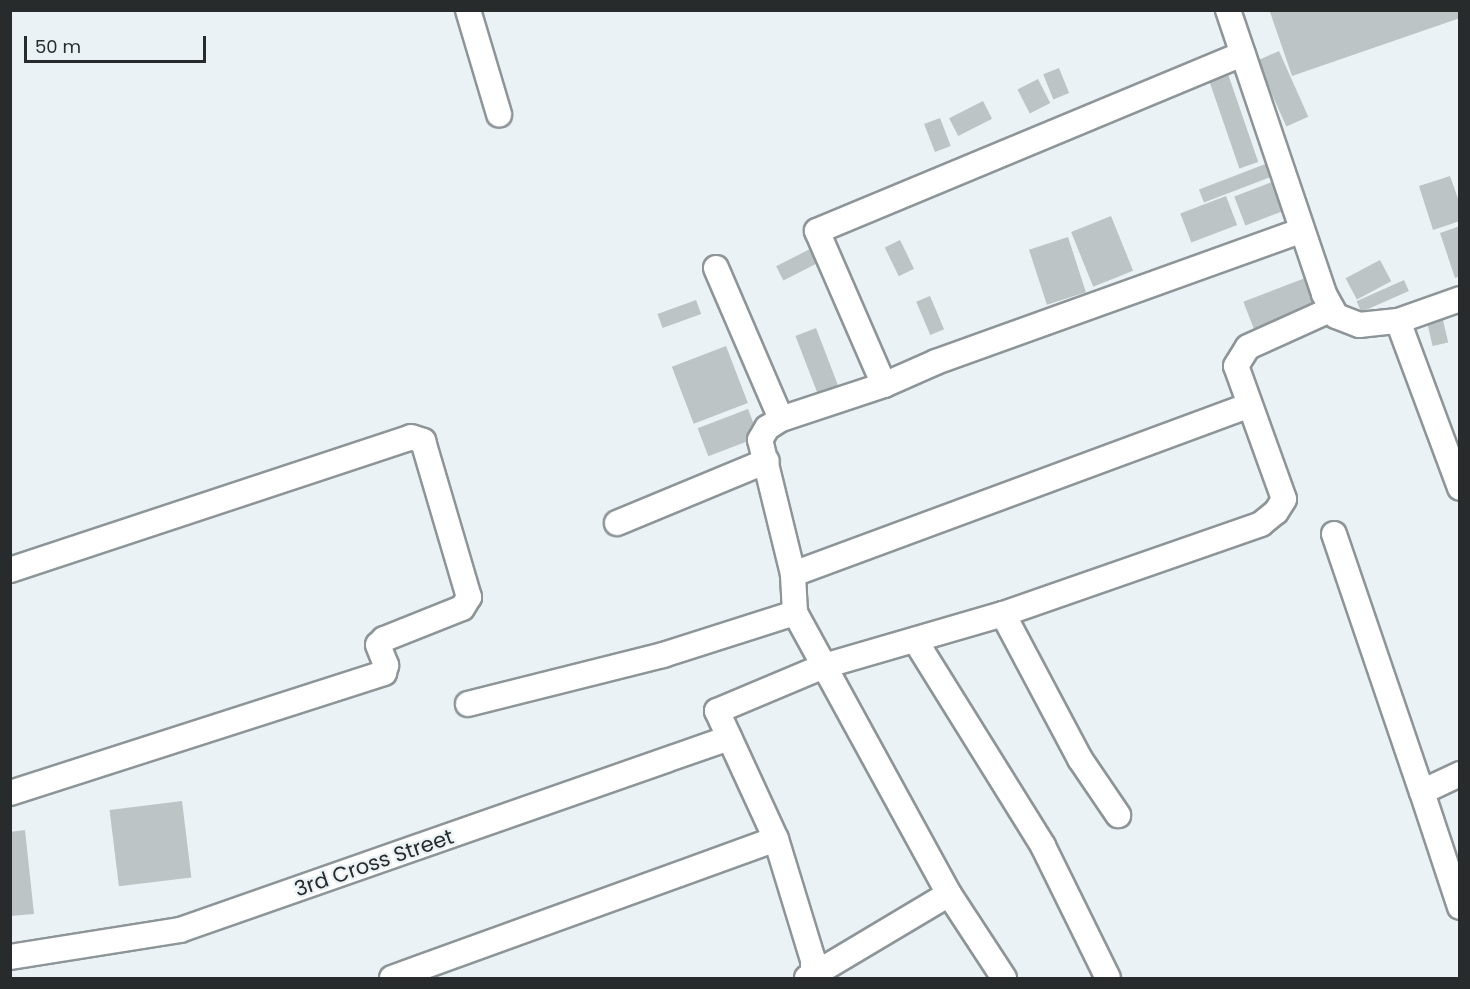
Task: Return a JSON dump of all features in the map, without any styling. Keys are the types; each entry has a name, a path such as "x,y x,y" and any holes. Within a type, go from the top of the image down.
{"street":[{"path":"468,10 499,114"},
{"path":"1228,10 1302,230 1336,316 1359,325 1398,321 1460,300"},
{"path":"884,385 817,231 1243,54"},
{"path":"1004,978 950,894 795,613 793,574 760,440 766,428 781,418 884,385 936,362 1302,230"},
{"path":"716,268 781,418"},
{"path":"810,977 813,960 777,839 717,711 824,666 1003,614 1261,524 1276,512 1284,499 1247,406 1236,366 1248,346 1332,309"},
{"path":"1398,321 1460,488"},
{"path":"793,574 1247,406"},
{"path":"10,570 411,437 423,441 469,597 462,608 384,639 378,645 386,665 384,673 10,793"},
{"path":"617,523 767,461"},
{"path":"1334,534 1460,907"},
{"path":"468,704 663,655 795,613"},
{"path":"1003,614 1080,759 1118,815"},
{"path":"915,640 1043,846 1108,978"},
{"name":"3rd Cross Street","path":"10,957 180,930 729,738"},
{"path":"1422,792 1460,774"},
{"path":"392,978 777,839"},
{"path":"810,977 950,894"}],"building":[{"path":"1460,10 1460,18 1292,76 1270,12"},
{"path":"1279,51 1308,117 1286,127 1257,61"},
{"path":"1059,68 1069,93 1053,99 1043,74"},
{"path":"1228,74 1258,162 1239,168 1209,81"},
{"path":"1038,79 1050,103 1030,113 1018,89"},
{"path":"983,101 992,119 958,136 949,118"},
{"path":"940,118 951,146 935,152 924,124"},
{"path":"1268,163 1273,176 1204,203 1199,190"},
{"path":"1450,176 1460,204 1460,221 1433,230 1419,186"},
{"path":"1280,179 1291,208 1245,226 1234,197"},
{"path":"1226,196 1237,225 1191,243 1180,214"},
{"path":"1111,216 1133,271 1093,287 1071,232"},
{"path":"1460,226 1460,276 1455,278 1440,233"},
{"path":"1068,237 1086,292 1047,305 1029,250"},
{"path":"900,240 914,269 899,276 885,247"},
{"path":"810,249 817,263 783,281 776,266"},
{"path":"1380,260 1391,281 1357,300 1346,278"},
{"path":"1305,278 1316,307 1254,331 1243,302"},
{"path":"1404,280 1409,291 1361,312 1356,301"},
{"path":"930,296 944,329 930,335 916,302"},
{"path":"696,300 701,314 663,328 657,314"},
{"path":"1443,320 1448,342 1433,346 1427,324"},
{"path":"816,328 839,389 819,397 795,336"},
{"path":"726,346 748,403 694,424 672,367"},
{"path":"748,409 759,437 708,456 698,428"},
{"path":"182,801 191,877 119,886 110,810"},
{"path":"25,830 34,914 10,916 10,832"}]}
